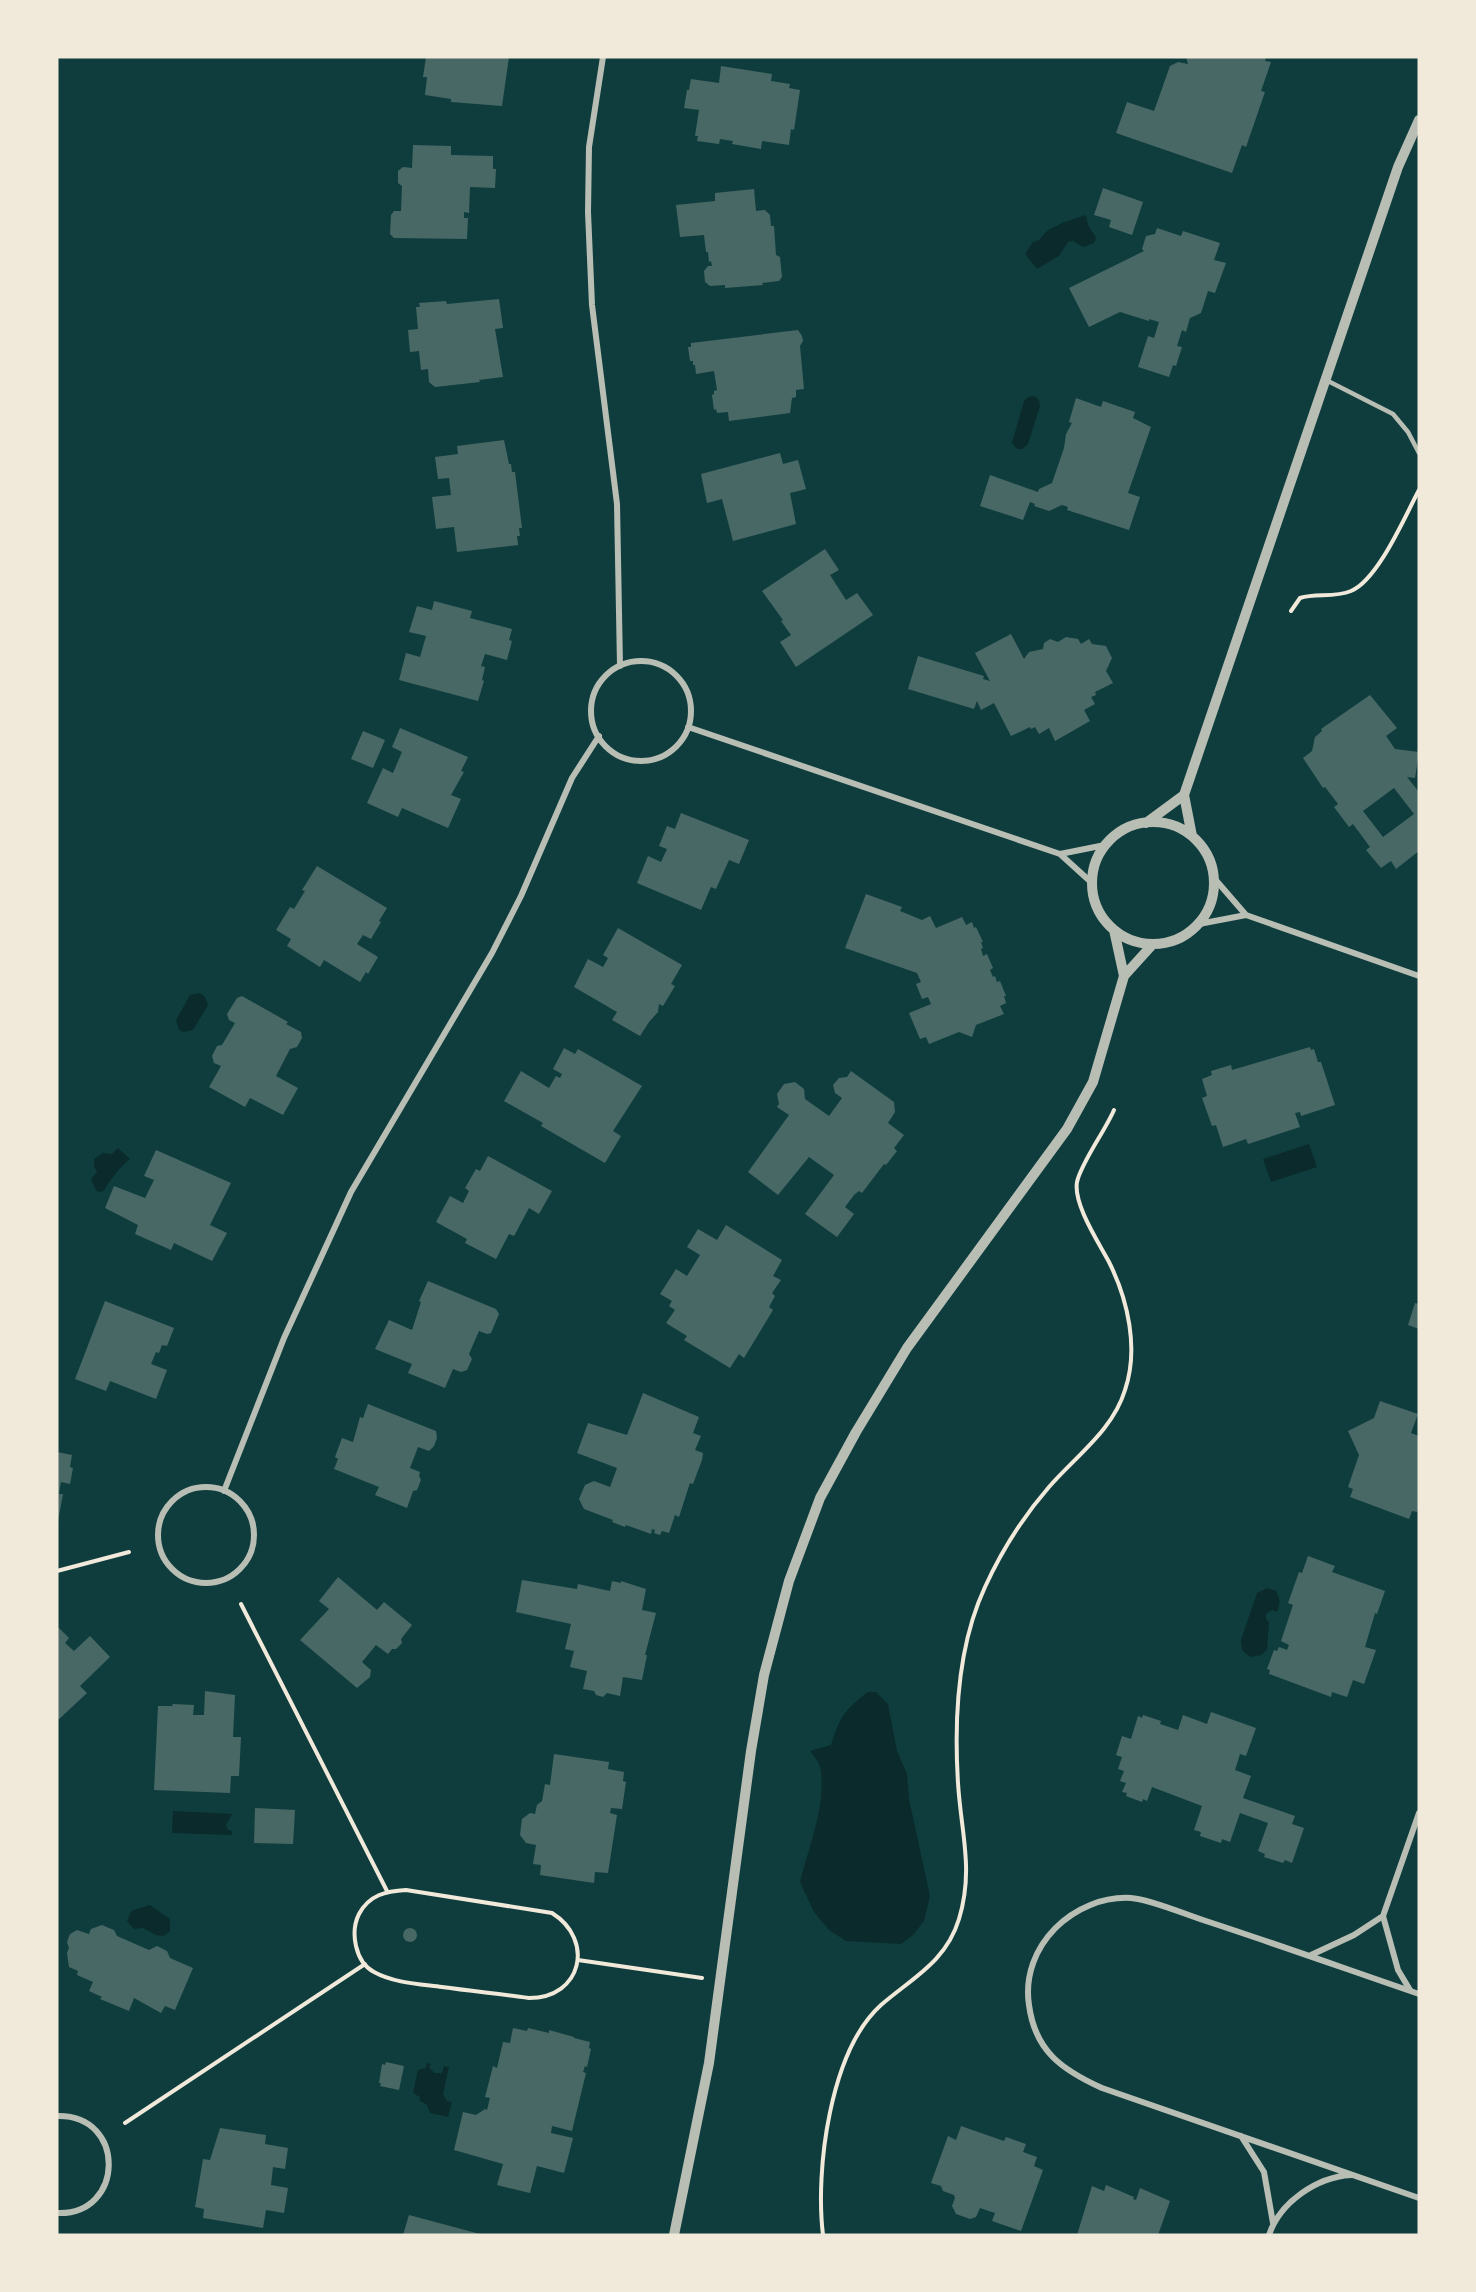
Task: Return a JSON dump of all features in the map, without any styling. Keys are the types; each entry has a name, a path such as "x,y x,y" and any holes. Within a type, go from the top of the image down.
{"street":[{"path":"603,57 589,147 588,212 592,305 617,504 620,666"},
{"path":"1192,836 1184,795 1398,167 1419,120"},
{"path":"644,661 660,664 674,672 684,685 690,699 691,716 688,728 678,745 664,755 648,760 631,759 615,753 603,743 594,728 591,711 594,695 602,680 620,666 644,661"},
{"path":"688,728 1060,854 1092,883"},
{"path":"224,1491 284,1338 351,1192 492,953 521,896 572,778 599,736"},
{"path":"1146,823 1184,795"},
{"path":"1146,823 1167,824 1192,836 1205,851 1214,878 1210,906 1199,924 1182,937 1162,944 1131,940 1114,930 1100,913 1092,883 1096,862 1106,845 1129,827 1146,823"},
{"path":"1060,854 1106,845"},
{"path":"1214,878 1245,915"},
{"path":"1199,924 1245,915 1419,976"},
{"path":"1114,930 1124,975"},
{"path":"674,2235 709,2063 764,1675 789,1581 820,1498 856,1432 907,1348 1067,1129 1093,1082 1124,975 1153,944"},
{"path":"201,1487 218,1488 224,1491 233,1494 246,1506 253,1521 255,1538 251,1554 242,1568 230,1578 216,1583 201,1584 186,1580 173,1571 164,1560 158,1545 161,1516 171,1502 184,1492 201,1487"},
{"path":"1410,1991 1398,1970 1383,1916 1419,1813"},
{"path":"1419,1994 1311,1955 1134,1898 1116,1898 1087,1905 1073,1912 1051,1932 1035,1959 1028,1999 1034,2028 1041,2041 1058,2063 1074,2075 1102,2088 1419,2198"},
{"path":"1311,1955 1354,1935 1383,1916"},
{"path":"57,2116 68,2115 84,2121 98,2132 107,2146 110,2162 108,2179 100,2194 89,2205 75,2212 57,2214"},
{"path":"1241,2136 1264,2172 1273,2223"},
{"path":"1269,2235 1273,2223 1291,2202 1316,2184 1339,2176 1354,2175"}],"lane":[{"path":"1326,380 1394,414 1408,432 1419,453"}],"path":[{"path":"1291,611 1300,598 1353,590 1364,582 1388,549 1419,490"},
{"path":"822,2235 819,2206 824,2147 842,2073 855,2038 862,2025 882,2004 911,1983 936,1959 952,1936 960,1917 968,1864 958,1783 961,1666 978,1606 1016,1529 1050,1485 1118,1410 1127,1387 1131,1357 1125,1303 1112,1267 1086,1218 1077,1191 1081,1172 1114,1110"},
{"path":"57,1571 129,1552"},
{"path":"241,1604 387,1891"},
{"path":"405,1890 552,1912 565,1921 573,1934 578,1960 575,1972 568,1983 556,1992 540,1998 408,1982 385,1977 371,1971 365,1964 358,1953 355,1942 357,1918 366,1904 387,1891 405,1890"},
{"path":"578,1960 720,1981"},
{"path":"125,2123 365,1964"}],"water":[{"path":"1086,215 1088,225 1096,238 1094,243 1083,247 1073,241 1068,242 1059,256 1037,269 1025,254 1033,242 1062,223"},
{"path":"1034,396 1039,400 1040,406 1028,444 1022,449 1017,449 1012,443 1024,401"},
{"path":"200,993 205,997 208,1005 193,1030 184,1032 179,1030 176,1020 190,995"},
{"path":"1309,1144 1317,1167 1271,1182 1263,1159"},
{"path":"118,1148 130,1159 108,1183 104,1191 99,1192 91,1179 97,1172 94,1159 103,1153 112,1154"},
{"path":"1267,1588 1276,1591 1279,1606 1277,1612 1272,1610 1266,1614 1269,1622 1267,1650 1261,1655 1250,1657 1242,1650 1241,1640 1257,1593"},
{"path":"868,1692 876,1692 888,1704 897,1751 907,1774 909,1799 930,1896 924,1921 913,1935 901,1944 846,1941 829,1930 814,1912 800,1882 821,1799 820,1768 810,1751 831,1745 844,1715"},
{"path":"173,1811 232,1814 226,1825 228,1830 232,1831 232,1835 172,1833"},
{"path":"150,1905 170,1919 170,1931 164,1936 156,1935 143,1928 134,1929 127,1921 131,1911"},
{"path":"427,2063 431,2064 429,2068 435,2073 442,2073 444,2066 449,2067 443,2094 447,2101 452,2102 448,2117 430,2113 427,2105 413,2093 418,2070 426,2068"}],"building":[{"path":"426,57 509,57 502,106 451,102 451,99 425,95 427,77 423,77"},
{"path":"1186,57 1266,57 1265,61 1271,62 1261,91 1265,92 1246,147 1242,145 1232,173 1116,133 1127,102 1154,111 1170,66 1178,62 1188,64"},
{"path":"721,66 772,74 771,81 790,84 789,88 800,90 794,130 791,129 789,145 762,141 761,149 732,144 733,141 720,139 719,144 697,141 698,136 695,136 699,110 684,108 687,90 689,90 691,79 719,83"},
{"path":"413,145 451,146 451,155 493,156 493,169 496,169 495,188 470,187 469,213 464,212 464,218 468,218 467,239 394,238 390,234 391,215 394,211 401,211 402,186 398,183 398,171 403,167 412,168"},
{"path":"1103,188 1143,202 1132,235 1109,227 1111,220 1094,215"},
{"path":"754,189 756,211 765,210 770,215 771,226 774,226 776,255 780,257 782,277 779,281 762,283 763,285 725,288 725,285 710,286 705,282 704,271 708,266 712,266 708,252 706,252 704,235 680,237 676,205 715,201 715,193"},
{"path":"1157,228 1181,236 1183,231 1220,243 1214,260 1226,263 1215,293 1208,291 1201,313 1190,318 1186,332 1182,330 1177,346 1182,347 1176,366 1173,365 1169,377 1138,367 1148,336 1154,338 1159,322 1120,312 1089,327 1069,288 1144,251 1142,249 1146,236 1155,234"},
{"path":"499,299 503,328 495,329 503,377 435,387 429,382 428,369 421,370 419,351 410,352 408,330 418,329 416,307 420,307 419,303 446,301 447,304"},
{"path":"798,330 803,341 800,346 804,389 796,390 796,397 792,398 790,413 729,421 728,412 717,413 716,409 714,410 712,395 717,390 714,371 696,374 695,365 693,361 690,361 688,347 691,347 691,343"},
{"path":"1076,398 1101,407 1103,401 1135,412 1133,418 1151,427 1128,493 1140,497 1129,530 1067,510 1068,507 1062,505 1049,511 1034,506 1035,504 1030,502 1023,520 980,506 990,475 1038,492 1039,489 1052,483 1064,448 1066,434 1072,423 1069,422"},
{"path":"504,440 509,464 511,464 512,472 515,472 522,528 519,528 520,536 517,536 518,545 457,552 454,527 436,529 432,497 451,495 449,478 438,479 435,457 458,454 457,446"},
{"path":"780,453 783,464 798,460 806,489 790,493 796,524 733,541 722,499 707,503 701,474"},
{"path":"825,549 839,570 830,575 846,600 857,593 873,615 796,667 780,642 791,635 762,591"},
{"path":"434,601 472,611 470,618 512,629 509,640 512,641 507,660 485,654 481,666 485,667 482,680 484,681 478,701 399,680 406,653 420,657 426,636 409,632 417,606 432,610"},
{"path":"1011,634 1024,659 1029,652 1043,649 1044,643 1050,639 1058,642 1066,637 1078,639 1081,644 1089,639 1092,644 1106,646 1112,658 1106,671 1113,683 1095,692 1096,695 1091,697 1095,704 1084,710 1090,721 1055,741 1049,728 1039,734 1035,727 1031,729 1030,727 1011,736 994,703 981,710 977,701 974,709 908,689 918,656 984,676 983,679 990,681 975,653"},
{"path":"1370,695 1397,728 1386,736 1395,749 1419,752 1415,778 1407,777 1419,792 1419,851 1396,869 1391,861 1381,868 1366,850 1370,847 1353,824 1349,827 1334,807 1338,804 1325,787 1323,788 1303,758 1312,751 1315,737 1322,731 1321,729","holes":["1394,788 1414,814 1383,837 1363,811"]},
{"path":"400,728 468,757 461,771 464,772 451,795 461,799 448,828 402,808 398,817 367,803 383,768 393,773 402,752 392,747"},
{"path":"363,731 385,740 373,768 351,759"},
{"path":"681,813 749,840 739,864 729,860 716,889 711,887 701,910 637,883 648,856 661,862 667,849 659,846 667,826 675,829"},
{"path":"317,866 387,908 371,939 363,935 357,944 378,957 368,974 366,972 360,982 324,960 320,967 287,946 291,939 276,930 290,907 294,909 305,891 302,890"},
{"path":"866,894 902,907 900,911 922,920 930,916 936,928 962,917 966,925 972,922 983,942 981,942 983,948 981,949 983,956 987,954 993,968 990,970 993,977 995,976 997,982 1000,981 1006,996 1004,996 1006,1003 1000,1006 1004,1014 976,1025 972,1037 959,1032 929,1044 926,1037 920,1039 909,1013 931,1004 928,997 922,999 916,984 921,982 917,973 845,948"},
{"path":"618,928 682,965 671,984 675,986 663,1006 659,1004 658,1012 640,1036 612,1020 617,1012 574,987 588,959 603,967 608,958 603,955"},
{"path":"242,996 301,1032 302,1038 297,1047 290,1049 276,1076 298,1088 283,1115 250,1098 245,1107 209,1087 221,1066 214,1063 212,1056 217,1046 222,1045 235,1023 229,1020 227,1014 237,998"},
{"path":"1310,1047 1311,1050 1314,1049 1318,1062 1321,1062 1335,1105 1301,1116 1300,1112 1295,1113 1300,1127 1248,1144 1246,1139 1223,1147 1216,1125 1212,1126 1202,1098 1207,1096 1202,1079 1212,1075 1211,1071 1231,1065 1232,1070"},
{"path":"564,1048 575,1054 578,1049 642,1086 613,1131 621,1136 605,1163 541,1126 543,1123 504,1101 521,1071 549,1088 556,1076 560,1078 562,1074 553,1069"},
{"path":"851,1071 894,1102 895,1112 888,1123 904,1135 894,1148 897,1151 886,1165 884,1164 862,1193 859,1191 854,1195 845,1207 854,1214 837,1237 805,1214 834,1175 809,1157 778,1195 748,1172 789,1115 777,1107 779,1104 777,1094 784,1084 795,1082 804,1089 805,1099 829,1116 842,1098 835,1093 833,1085 839,1078 847,1077"},
{"path":"156,1150 231,1183 210,1225 227,1233 212,1261 174,1243 171,1250 135,1234 138,1225 105,1208 114,1186 145,1198 154,1180 144,1176"},
{"path":"488,1156 552,1191 539,1214 529,1208 514,1236 509,1234 496,1259 465,1243 467,1239 436,1222 450,1196 463,1203 469,1191 465,1188 476,1169 480,1171"},
{"path":"726,1225 782,1260 773,1276 781,1280 772,1293 775,1296 769,1307 773,1310 744,1358 739,1354 730,1368 684,1340 687,1336 666,1323 675,1310 669,1306 672,1301 660,1294 676,1269 687,1276 700,1255 687,1247 698,1229 717,1240"},
{"path":"428,1281 496,1309 499,1314 491,1333 479,1331 469,1354 472,1359 467,1370 461,1372 453,1369 445,1388 408,1373 412,1364 375,1349 389,1320 412,1330 421,1302 419,1301"},
{"path":"105,1301 174,1328 167,1346 162,1345 151,1364 167,1370 156,1399 110,1381 106,1391 75,1379"},
{"path":"1415,1303 1419,1304 1419,1329 1408,1325"},
{"path":"643,1393 699,1417 693,1433 701,1436 695,1450 703,1453 702,1460 693,1484 690,1483 679,1517 675,1515 669,1533 662,1531 660,1535 654,1533 655,1530 652,1529 651,1534 612,1522 613,1520 584,1509 579,1499 585,1485 594,1481 610,1487 617,1468 577,1453 588,1423 627,1435"},
{"path":"1380,1401 1418,1414 1411,1433 1419,1436 1419,1508 1417,1512 1412,1511 1409,1519 1350,1497 1353,1489 1348,1487 1359,1455 1348,1431 1374,1418"},
{"path":"368,1404 436,1431 437,1438 434,1446 429,1451 418,1447 410,1468 420,1472 421,1480 417,1490 413,1491 407,1508 375,1495 379,1487 334,1469 338,1459 335,1457 342,1438 353,1442 360,1417 363,1418"},
{"path":"57,1452 72,1455 70,1467 73,1468 70,1484 61,1482 59,1494 63,1494 58,1521"},
{"path":"1308,1556 1335,1566 1332,1572 1385,1591 1377,1614 1375,1613 1365,1647 1376,1650 1364,1684 1353,1680 1347,1697 1332,1692 1331,1697 1269,1674 1270,1670 1267,1669 1274,1650 1277,1651 1279,1647 1287,1650 1289,1645 1281,1641 1293,1605 1288,1603 1299,1572 1302,1573"},
{"path":"338,1577 377,1610 384,1602 412,1625 401,1639 402,1643 388,1654 376,1645 362,1662 371,1670 370,1677 357,1688 300,1640 329,1609 319,1601"},
{"path":"522,1580 577,1589 578,1584 610,1591 612,1581 621,1583 621,1581 646,1589 642,1610 656,1613 645,1655 647,1655 642,1680 623,1677 620,1696 607,1693 603,1697 596,1695 594,1691 583,1689 587,1671 570,1667 574,1651 565,1649 571,1624 516,1612"},
{"path":"57,1626 69,1638 65,1643 74,1651 90,1636 110,1657 80,1686 87,1693 57,1721"},
{"path":"205,1691 235,1695 233,1737 241,1737 239,1776 231,1776 230,1793 154,1790 158,1706 194,1705 193,1715 204,1715"},
{"path":"1211,1712 1256,1728 1246,1756 1240,1754 1235,1770 1251,1776 1243,1798 1295,1816 1292,1824 1304,1828 1292,1863 1285,1860 1283,1863 1264,1857 1265,1854 1258,1851 1268,1823 1240,1813 1230,1842 1222,1839 1221,1843 1200,1836 1201,1832 1194,1830 1202,1806 1152,1787 1147,1801 1143,1799 1142,1802 1122,1792 1126,1783 1120,1781 1124,1771 1118,1769 1122,1757 1116,1755 1122,1736 1131,1739 1138,1716 1142,1718 1143,1715 1161,1721 1160,1724 1178,1730 1183,1715 1207,1724"},
{"path":"554,1754 609,1762 608,1769 624,1772 623,1781 626,1782 622,1809 611,1808 610,1813 617,1815 608,1873 595,1872 594,1883 540,1875 541,1865 533,1864 536,1845 526,1843 520,1835 522,1819 530,1813 535,1814 537,1805 542,1801 545,1784 550,1785"},
{"path":"255,1808 295,1810 293,1844 254,1843"},
{"path":"102,1925 114,1930 117,1936 149,1950 157,1946 167,1951 170,1958 193,1968 175,2010 165,2006 161,2013 134,1998 129,2011 100,1999 102,1997 89,1991 93,1982 77,1975 78,1971 69,1967 67,1942 70,1934 77,1930 89,1934 91,1929"},
{"path":"410,1928 415,1930 417,1935 415,1940 410,1942 405,1940 403,1935 405,1930"},
{"path":"513,2028 527,2031 528,2028 549,2033 549,2030 590,2042 589,2048 591,2049 587,2067 585,2066 583,2072 586,2073 572,2131 552,2126 551,2133 573,2138 564,2173 537,2166 530,2193 497,2185 503,2164 454,2150 463,2112 476,2115 487,2110 490,2098 485,2097 493,2066 497,2068 503,2042 510,2043"},
{"path":"386,2062 404,2066 399,2090 380,2086 382,2064 385,2065"},
{"path":"961,2126 1004,2141 1006,2137 1026,2144 1023,2152 1037,2157 1034,2166 1043,2170 1021,2231 992,2221 995,2213 980,2208 976,2217 970,2219 956,2214 952,2206 954,2195 943,2191 941,2186 931,2183 948,2136 956,2140"},
{"path":"220,2128 266,2135 265,2144 288,2148 285,2169 273,2167 271,2185 288,2188 284,2213 266,2210 263,2228 203,2218 204,2209 195,2207 203,2159 210,2160"},
{"path":"1106,2185 1136,2200 1140,2188 1170,2201 1158,2235 1077,2235 1092,2186 1104,2191"},
{"path":"409,2215 480,2234 480,2235 403,2235"}]}
